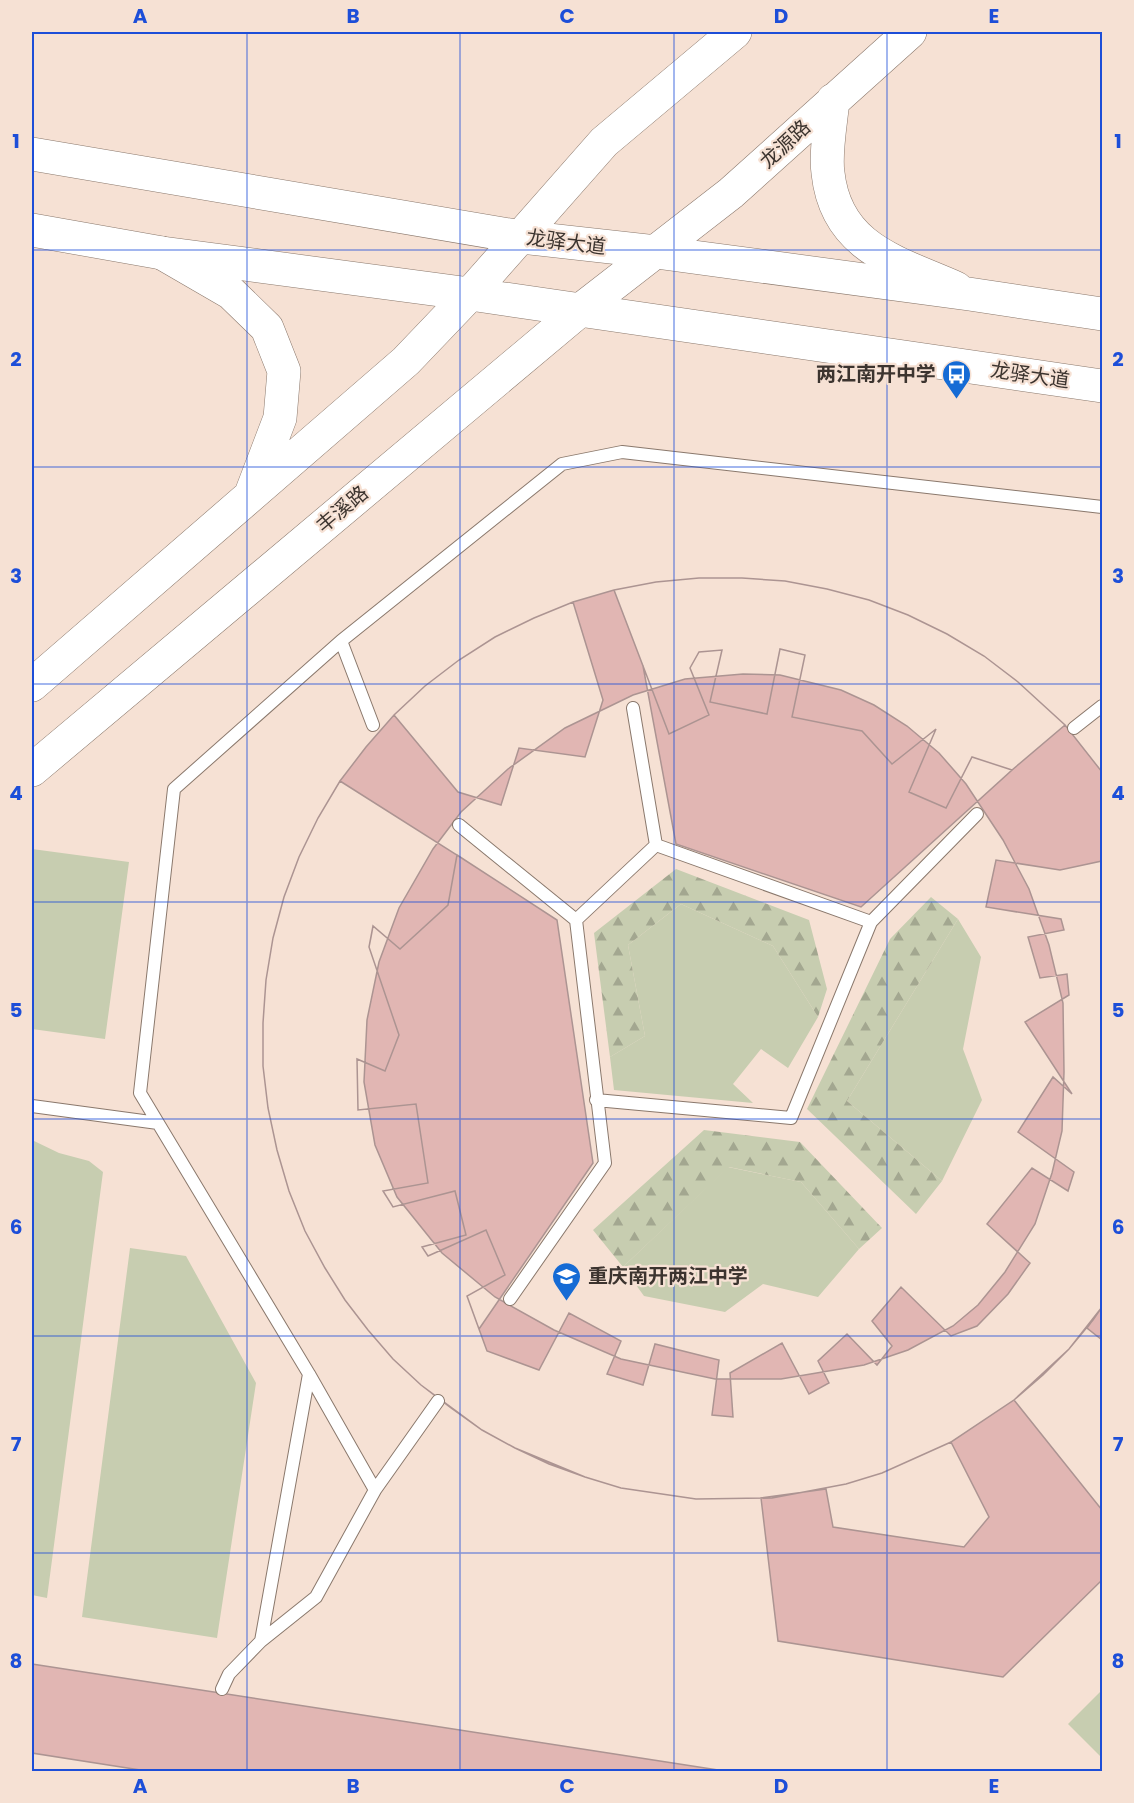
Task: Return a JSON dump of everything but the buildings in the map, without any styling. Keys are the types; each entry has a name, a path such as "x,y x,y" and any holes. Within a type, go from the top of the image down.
{"main road":[{"path":"32,685 406,361 470,294 604,142 735,32"},
{"name":"龙源路","path":"656,252 731,193 910,32"},
{"path":"832,100 827,172 835,207 851,231 880,255 969,294"},
{"name":"龙驿大道","path":"32,153 521,237 656,252 1102,314"},
{"name":"龙驿大道","path":"32,230 162,253 470,294 1102,386"},
{"name":"丰溪路","path":"32,770 579,311 656,252"},
{"path":"162,253 231,293 267,328 284,371 280,418 250,497"}],"lane":[{"path":"375,1490 309,1374 140,1093 174,789 341,641 562,464 622,452 1102,507"},
{"path":"341,641 373,725"},
{"path":"1074,728 1102,706"},
{"path":"633,708 656,845"},
{"path":"597,1100 791,1118 871,922 977,814"},
{"path":"459,825 576,920 605,1163 510,1299"},
{"path":"576,920 656,845"},
{"path":"656,845 871,922"},
{"path":"32,1106 158,1123"},
{"path":"261,1641 309,1374"},
{"path":"222,1689 229,1674 261,1641 316,1597 375,1490 438,1401"}],"green space":[{"path":"32,849 129,862 105,1039 32,1029"},
{"path":"676,869 809,920 827,989 818,1017 773,946 681,904 628,945 645,1036 610,1057 594,933"},
{"path":"931,897 958,919 847,1101 942,1181 916,1214 807,1109 890,939"},
{"path":"681,904 773,946 818,1017 788,1068 761,1049 733,1084 753,1103 614,1090 610,1057 645,1036 628,945"},
{"path":"958,919 981,957 963,1049 982,1100 942,1181 847,1101"},
{"path":"704,1130 800,1142 882,1228 859,1249 801,1182 729,1167 623,1267 593,1230"},
{"path":"32,1140 59,1153 89,1161 103,1172 47,1598 32,1595"},
{"path":"728,1167 801,1182 859,1249 818,1297 763,1284 725,1312 644,1296 623,1267"},
{"path":"130,1248 186,1256 256,1383 217,1638 82,1617"},
{"path":"1102,1690 1102,1758 1068,1724"}],"place":[{"name":"两江南开中学","path":"957,400"},
{"name":"重庆南开两江中学","path":"567,1302"}]}
